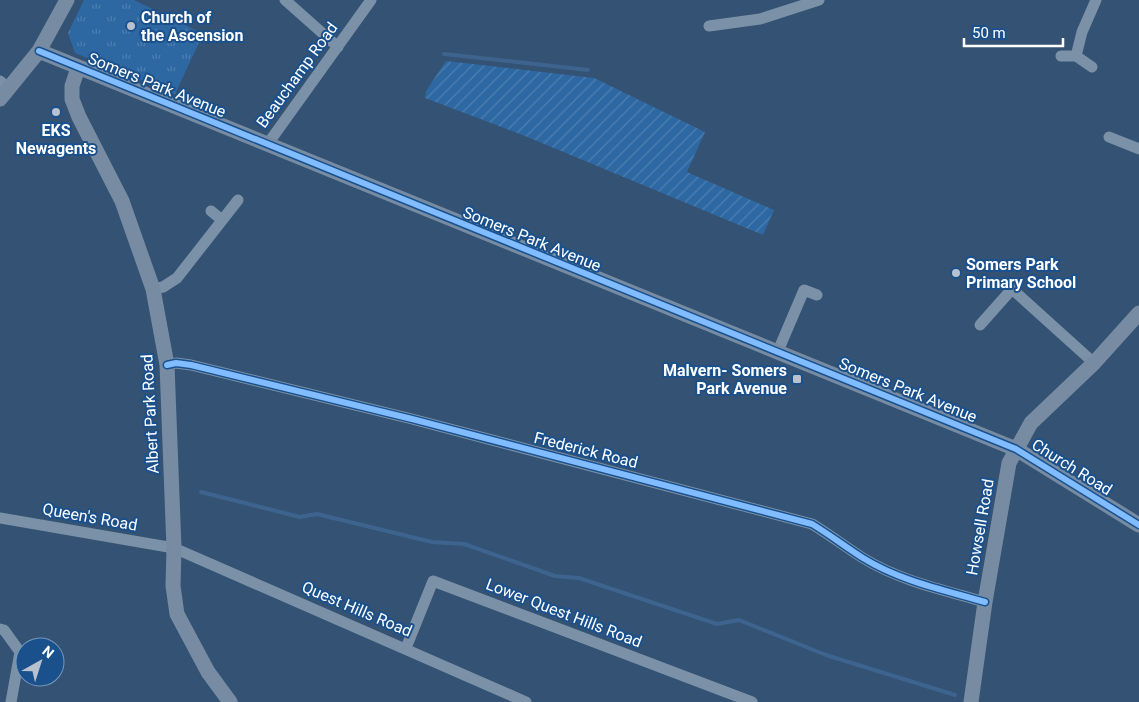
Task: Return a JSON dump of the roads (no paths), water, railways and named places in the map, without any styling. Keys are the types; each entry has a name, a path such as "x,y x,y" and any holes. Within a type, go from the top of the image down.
{"street":[{"path":"3,90 39,51 67,0"},
{"path":"285,0 338,47"},
{"name":"Beauchamp Road","path":"267,145 371,0"},
{"path":"709,26 760,19 819,0"},
{"path":"1076,56 1082,32 1096,0"},
{"name":"Somers Park Avenue","path":"39,51 679,314 778,351 1016,449"},
{"path":"1061,56 1076,56 1092,67"},
{"name":"Albert Park Road","path":"78,68 72,86 72,99 79,117 122,201 153,289 167,365 174,548 173,586 177,614 208,672 230,702"},
{"path":"1109,137 1139,149"},
{"path":"153,289 177,278 238,200"},
{"path":"211,211 222,220"},
{"path":"980,325 1012,289 1094,363"},
{"path":"778,351 804,290 817,295"},
{"name":"Howsell Road","path":"971,702 985,602 1010,463 1016,449 1031,424 1094,363 1139,313"},
{"name":"Frederick Road","path":"167,365 176,363 191,365 668,485 812,524 837,538 863,558 906,579 985,602"},
{"name":"Church Road","path":"1016,449 1139,525"},
{"name":"Queen's Road","path":"0,518 174,548"},
{"name":"Quest Hills Road","path":"174,548 526,702"},
{"name":"Lower Quest Hills Road","path":"406,648 433,581 752,702"},
{"path":"0,629 4,630 20,652 11,702"}],"waterway":[{"path":"444,54 588,70"},
{"path":"201,492 300,517 317,514 432,542 464,544 555,576 579,578 717,624 739,620 826,655 955,695"}],"place":[{"name":"Church of the Ascension","path":"131,26"},
{"name":"EKS Newagents","path":"56,112"},
{"name":"Somers Park Primary School","path":"956,273"},
{"name":"Malvern- Somers Park Avenue","path":"797,379"}]}
